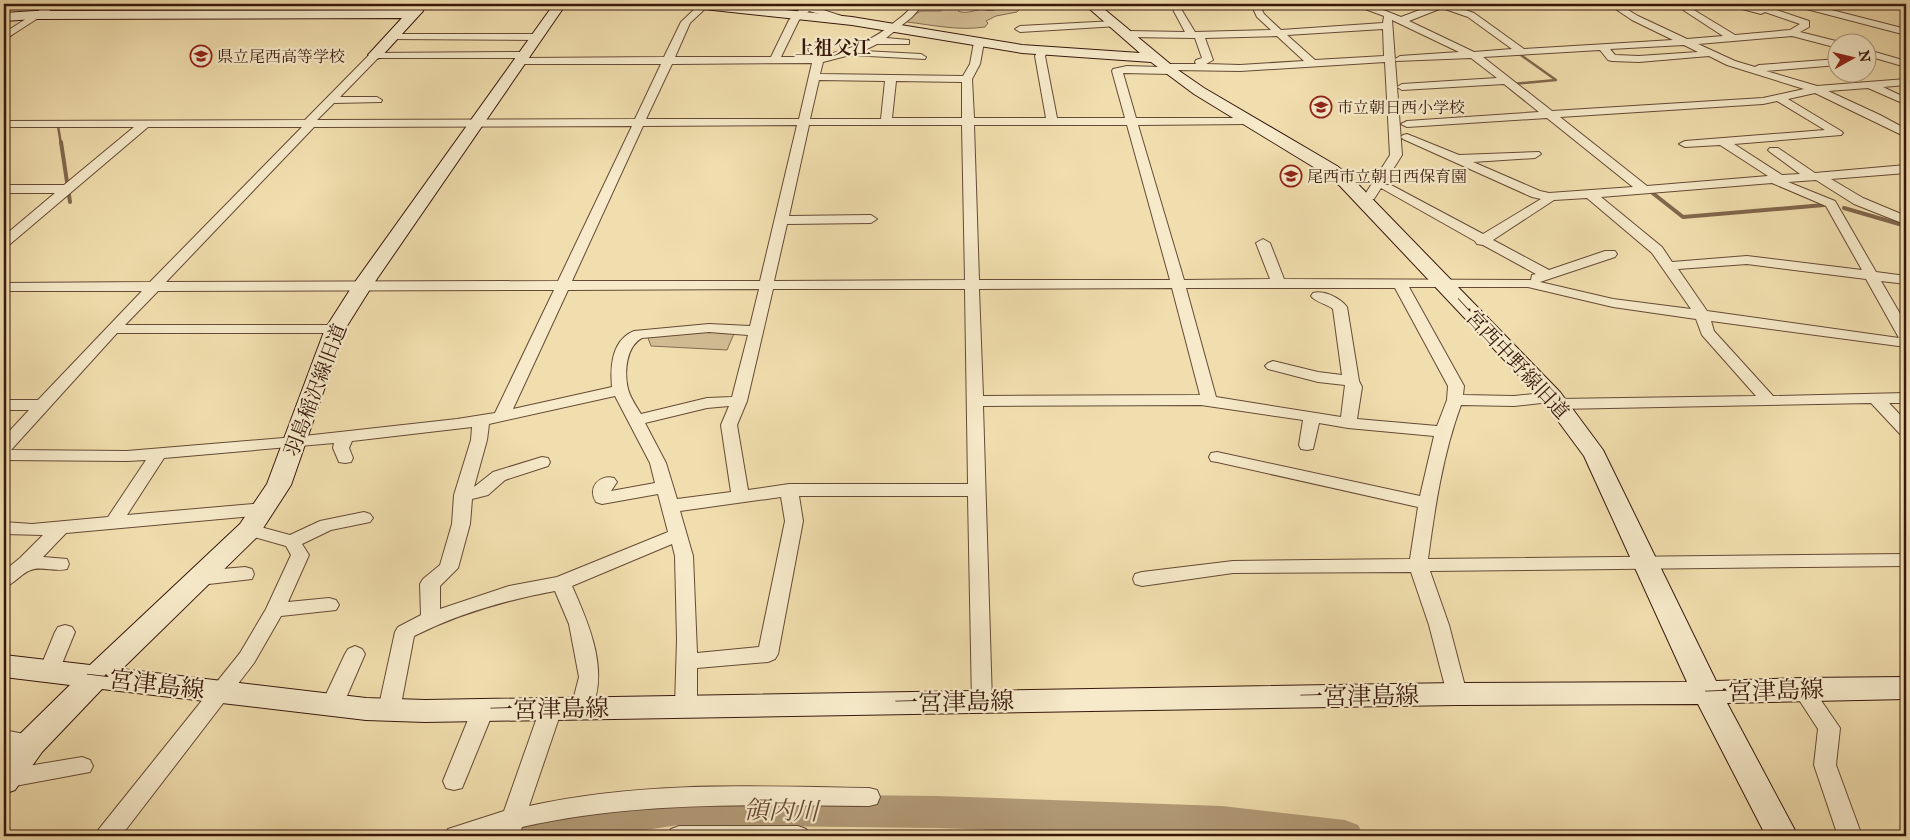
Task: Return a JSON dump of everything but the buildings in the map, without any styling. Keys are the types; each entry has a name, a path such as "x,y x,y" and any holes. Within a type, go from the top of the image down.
{"street":[{"path":"4,37 35,15 55,4"},
{"path":"4,447 113,329 308,127 308,123 423,4"},
{"name":"羽島稲沢線旧道","path":"5,780 17,741 95,678 249,530 278,485 335,329 362,286 560,4"},
{"path":"502,416 686,22 701,4 795,10 979,42 1164,65 1204,68 1683,42 1792,33 1828,42"},
{"path":"851,53 876,41 894,28 918,4 946,6"},
{"path":"1019,15 1078,4"},
{"name":"一宮西中野線旧道","path":"1090,4 1164,65 1248,121 1331,170 1346,182 1555,400 1595,455 1707,693 1782,836"},
{"path":"1174,4 1196,35 1208,60 1200,62 1204,68"},
{"path":"1255,4 1260,16 1312,63"},
{"path":"1360,4 1393,21 1471,54 1644,189"},
{"path":"1128,34 1280,33 1393,21 1438,4 1471,15 1521,51"},
{"path":"1612,4 1635,18 1710,54 1749,69 1816,89 1876,117 1906,134"},
{"path":"1678,4 1734,38"},
{"path":"1734,4 1806,24"},
{"path":"1751,4 1806,24"},
{"path":"1798,4 1906,32"},
{"path":"795,10 810,6 852,21"},
{"path":"775,60 777,50 784,43 795,10"},
{"path":"4,17 35,15 413,14"},
{"path":"1019,15 1115,24"},
{"path":"1019,15 1022,48"},
{"path":"1370,196 1396,154 1393,21"},
{"path":"1792,33 1806,24"},
{"path":"392,37 537,37"},
{"path":"876,41 906,42"},
{"path":"979,42 976,64 967,79 967,122 982,702"},
{"path":"1602,46 1612,58 1639,59 1710,54"},
{"path":"740,495 729,425 739,402 755,331 768,286 781,220 818,60 813,50"},
{"path":"1044,50 1040,56 1052,121"},
{"path":"738,60 746,52"},
{"path":"375,55 669,60 818,60 851,53 921,54 921,79"},
{"path":"1878,57 1906,64"},
{"path":"1749,69 1828,63"},
{"path":"1164,65 1117,71 1133,121 1209,400"},
{"path":"814,78 967,79"},
{"path":"886,122 891,79"},
{"path":"1402,87 1505,81"},
{"path":"1406,124 1763,101 1816,89 1906,82"},
{"path":"1871,85 1900,99"},
{"path":"1685,144 1836,133 1779,98"},
{"path":"331,100 378,100"},
{"path":"4,124 1248,121"},
{"path":"4,242 146,123"},
{"path":"1407,137 1536,194 1549,197 1906,170"},
{"path":"1722,141 1776,180 1831,204 1906,336"},
{"path":"1774,150 1852,199 1902,219"},
{"path":"1456,159 1535,154"},
{"path":"1386,188 1546,274"},
{"path":"4,190 67,189"},
{"path":"1590,194 1651,245 1670,266 1699,310 1707,332 1767,399"},
{"path":"1482,241 1548,200 1549,197"},
{"path":"781,220 871,219"},
{"path":"1263,243 1279,284"},
{"path":"1635,247 1651,245"},
{"path":"1528,283 1546,274 1610,254"},
{"path":"1670,266 1748,260 1906,280"},
{"path":"1400,283 1456,386 1454,400 1443,432 1427,503 1418,565 1439,625 1457,694"},
{"path":"4,287 1528,283 1590,298 1699,310 1906,343"},
{"path":"1318,296 1330,300 1340,307 1350,381 1354,387 1348,423"},
{"path":"686,706 687,661 684,556 658,463 620,390 618,378 624,344 630,338 639,334 708,328 755,331"},
{"path":"113,329 335,329"},
{"path":"630,338 705,339"},
{"path":"1273,366 1318,377 1350,381"},
{"path":"4,455 127,456 295,442 481,421 620,390"},
{"path":"1454,400 1514,401 1629,396 1767,399 1906,398"},
{"path":"1876,399 1906,430"},
{"path":"974,401 1209,400 1348,423 1443,432"},
{"path":"636,420 707,404 739,402"},
{"path":"4,405 43,405"},
{"path":"1307,445 1312,418"},
{"path":"431,618 430,584 450,568 454,545 461,524 463,495 479,440 481,421"},
{"path":"344,458 340,448 345,436"},
{"path":"114,522 159,453"},
{"path":"1217,457 1427,503"},
{"path":"463,495 482,491 499,476 542,462"},
{"path":"608,482 602,486 602,498 666,487"},
{"path":"671,506 740,495 789,490 976,490"},
{"path":"687,661 768,654 794,521 789,490"},
{"path":"4,528 32,530 264,508"},
{"path":"292,542 305,532 326,524 364,518"},
{"path":"4,580 27,563 61,527"},
{"path":"107,836 222,692 247,658 275,610 300,555 292,542 249,530"},
{"path":"389,710 406,632 431,618 509,593 560,583 678,534"},
{"path":"1142,579 1233,568 1906,560"},
{"path":"27,563 60,564"},
{"path":"200,578 215,578 238,571"},
{"path":"560,583 578,624 589,678 582,708"},
{"path":"275,610 330,605"},
{"path":"49,671 65,632"},
{"path":"332,705 354,654"},
{"name":"一宮津島線","path":"4,666 95,678 389,710 1457,694 1707,693 1802,689 1906,688"},
{"path":"1802,689 1829,728 1825,765 1850,836"},
{"path":"511,825 551,709"},
{"path":"454,781 482,710"},
{"path":"5,780 82,766"},
{"path":"456,836 511,825 550,809 652,797 869,797"},
{"path":"679,836 798,836"}],"shaded area":[{"path":"225,4 400,4 396,7 220,8"},
{"path":"998,4 1012,5 1020,9 1017,12 996,16 986,21 988,23 985,27 975,28 936,26 907,22 906,19 921,11 941,11 942,7 960,9 958,11 961,12 989,11 998,9"},
{"path":"736,329 727,350 651,346 648,338 664,331"}],"waterway":[{"path":"57,7 62,4"},
{"path":"4,41 15,32"},
{"path":"1512,84 1556,80 1518,53"},
{"path":"58,126 61,144"},
{"path":"61,142 70,202"},
{"path":"1650,191 1683,217 1824,205"},
{"path":"1844,208 1906,226"},
{"name":"領内川","path":"517,836 678,809 937,812 1222,822 1345,836"}],"place":[{"name":"県立尾西高等学校","path":"201,56"},
{"name":"市立朝日西小学校","path":"1321,107"},
{"name":"尾西市立朝日西保育園","path":"1291,176"}],"district":[{"name":"上祖父江","path":"833,47"}]}
